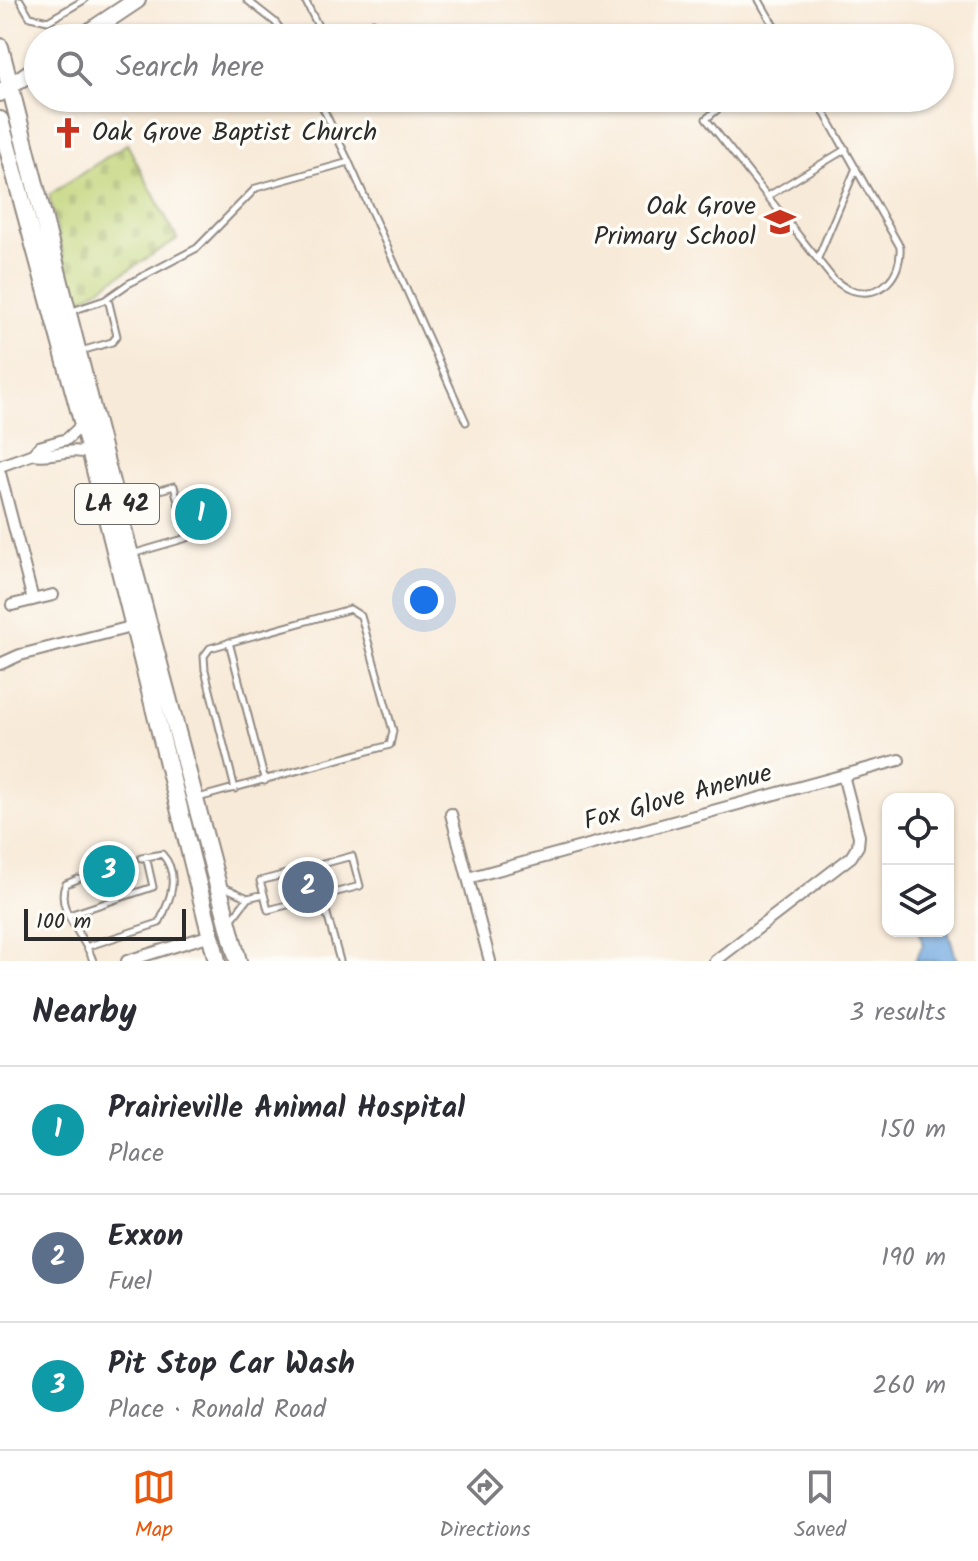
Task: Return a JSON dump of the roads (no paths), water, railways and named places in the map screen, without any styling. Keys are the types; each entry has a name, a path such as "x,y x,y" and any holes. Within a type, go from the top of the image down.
{"main road":[{"path":"101,24 137,0"},
{"name":"LA 42","path":"0,47 5,89 238,961"},
{"path":"5,89 24,76"},
{"name":"LA 42","path":"0,120 91,454 217,961"},
{"path":"211,935 220,937 228,961"}],"street":[{"path":"64,446 83,424"},
{"path":"0,466 33,454 39,447 64,446 91,454"},
{"path":"0,473 33,600"},
{"path":"12,605 53,595"},
{"path":"0,664 20,655 135,626"},
{"name":"Fox Glove Anenue","path":"468,878 899,760"},
{"path":"715,961 851,857 858,846 859,836 843,775"},
{"path":"451,814 490,961"},
{"path":"127,961 211,935"}],"lane":[{"path":"20,0 30,17 48,21 84,0"},
{"path":"247,0 276,24"},
{"path":"305,0 317,24"},
{"path":"759,0 773,24"},
{"path":"325,112 466,422"},
{"path":"714,112 706,119 834,280 851,290 874,290 892,281 899,269 898,239 824,112"},
{"path":"768,196 846,149"},
{"path":"67,312 105,300 128,284 197,248 256,188 349,162"},
{"path":"818,259 856,167"},
{"path":"77,353 116,339 109,303 105,300"},
{"path":"116,502 174,486 187,538 131,554"},
{"path":"197,799 235,789 265,781 390,745 393,731 361,616 357,612 350,609 229,642 210,648 204,656 235,789"},
{"path":"229,642 265,781"},
{"path":"69,915 153,887 144,857 158,853 166,857 174,889 159,923 89,946"},
{"path":"352,856 360,886 268,910 264,894 260,881 352,856"},
{"path":"78,879 64,887 63,898 74,929 89,946 93,961"},
{"path":"219,885 248,898"},
{"path":"228,923 248,898 264,894"},
{"path":"322,896 340,961"}],"water":[{"path":"921,937 950,937 957,961 915,961 923,945"}],"place":[{"name":"Oak Grove Baptist Church","path":"68,133"},
{"name":"Oak Grove Primary School","path":"780,222"},
{"name":"Prairieville Animal Hospital","path":"201,514"},
{"name":"Pit Stop Car Wash","path":"109,871"},
{"name":"Exxon","path":"308,887"}]}
